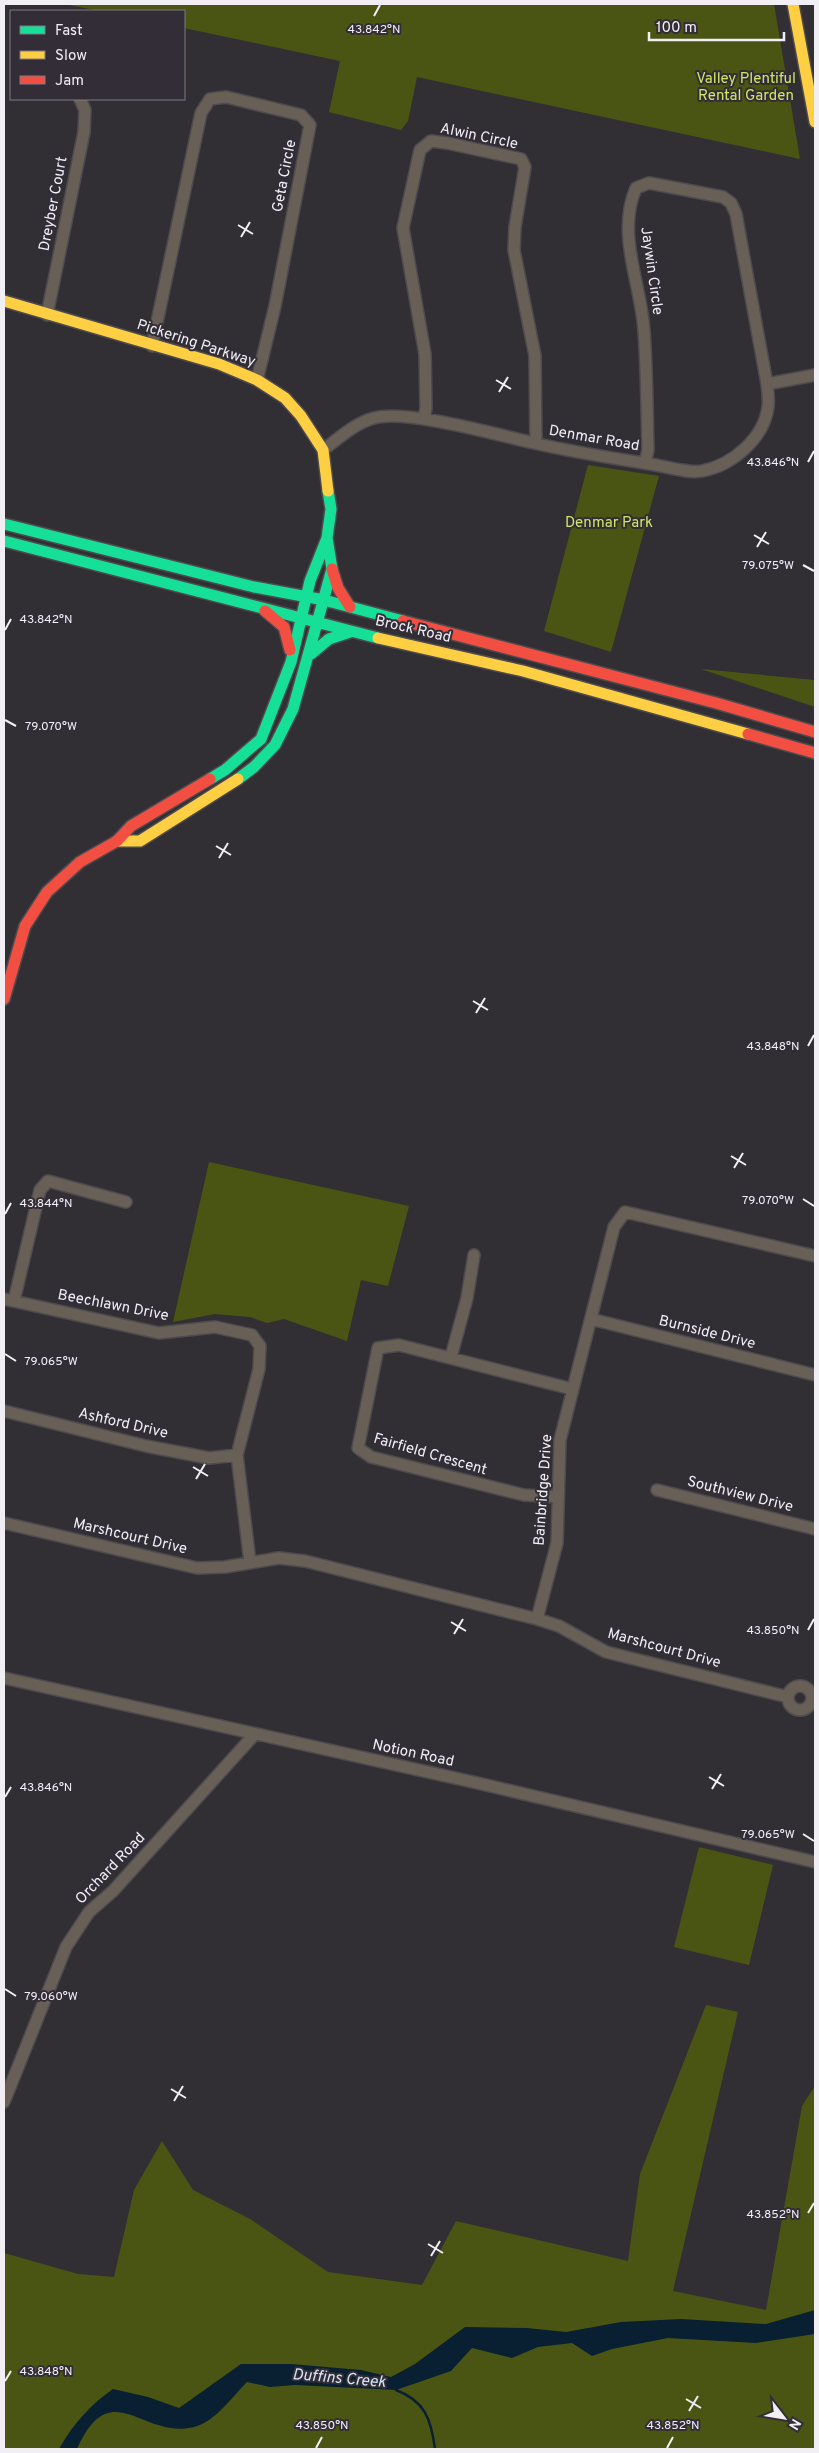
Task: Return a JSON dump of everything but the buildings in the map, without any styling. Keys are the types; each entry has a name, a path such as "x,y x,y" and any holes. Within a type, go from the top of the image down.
{"main road":[{"path":"793,4 815,122"},
{"name":"Pickering Parkway","path":"4,300 46,315 219,364 257,380 286,398 312,430 323,450 331,509 325,543 313,571 319,622 293,708 275,745 254,767 140,841 117,841"},
{"name":"Brock Road","path":"4,524 254,587 316,598 716,703 815,732"},
{"name":"Brock Road","path":"4,541 301,616 353,632 523,671 815,753"},
{"name":"Pickering Parkway","path":"4,1000 25,926 47,892 80,862 117,841 131,826 225,770 261,739 292,662 301,616 316,598 332,568 325,543"},
{"path":"332,568 338,588 350,607"},
{"path":"260,607 281,622 289,635 292,662"},
{"path":"309,658 321,643 333,636 353,632"},
{"path":"523,671 528,653"}],"street":[{"name":"Geta Circle","path":"152,346 201,113 210,99 226,97 301,115 310,125 275,306 257,380"},
{"name":"Dreyber Court","path":"46,315 84,132 85,110 80,100"},
{"name":"Alwin Circle","path":"424,419 426,408 425,354 403,228 420,150 431,141 447,142 520,159 525,167 515,227 514,250 535,356 536,443"},
{"name":"Jaywin Circle","path":"645,463 648,449 644,329 627,234 630,201 636,188 649,183 723,197 731,203 736,214 767,384"},
{"path":"767,384 815,375"},
{"name":"Denmar Road","path":"323,450 353,427 375,417 395,416 424,419 536,443 700,472 718,467 755,440 766,418 769,405 767,384"},
{"path":"186,794 194,806"},
{"path":"9,1300 40,1190 48,1182 126,1202"},
{"name":"Bainbridge Drive","path":"537,1619 557,1543 560,1440 614,1227 625,1212 815,1256"},
{"path":"451,1357 467,1298 474,1256"},
{"name":"Beechlawn Drive","path":"9,1300 159,1333 215,1327 252,1334 260,1346 259,1369 237,1455 250,1562"},
{"name":"Burnside Drive","path":"591,1319 815,1375"},
{"name":"Fairfield Crescent","path":"558,1497 524,1495 490,1488 371,1457 358,1448 378,1348 399,1345 572,1389"},
{"name":"Ashford Drive","path":"4,1411 146,1446 209,1458 237,1455"},
{"name":"Southview Drive","path":"657,1490 815,1529"},
{"name":"Marshcourt Drive","path":"4,1523 197,1568 226,1568 250,1562"},
{"path":"250,1562 279,1558 305,1562 537,1619"},
{"name":"Marshcourt Drive","path":"537,1619 559,1626 606,1652 788,1697"},
{"name":"Notion Road","path":"4,1678 254,1735 473,1782 815,1862"},
{"name":"Orchard Road","path":"4,2102 66,1947 89,1912 112,1891 254,1735"}],"green space":[{"name":"Valley Plentiful Rental Garden","path":"64,4 774,4 800,159 417,77 408,121 401,130 329,112 340,61 185,28 185,10 95,10"},
{"name":"Denmar Park","path":"588,465 659,476 611,652 544,631"},
{"path":"701,669 815,680 815,707"},
{"path":"209,1162 409,1206 388,1286 361,1280 347,1341 284,1319 267,1323 250,1317 215,1314 173,1322"},
{"path":"699,1847 773,1865 749,1965 674,1947"},
{"path":"706,2005 738,2012 673,2291 766,2310 802,2106 815,2086 815,2449 4,2449 4,2253 78,2274 114,2277 134,2190 162,2141 193,2190 250,2219 328,2272 422,2285 456,2221 628,2261 640,2174"}],"water":[{"name":"Duffins Creek","path":"815,2310 815,2334 756,2343 668,2338 612,2349 592,2356 572,2343 538,2347 512,2358 472,2348 451,2371 396,2390 295,2385 270,2387 247,2382 216,2415 194,2427 175,2429 129,2414 115,2412 102,2415 90,2427 77,2449 59,2449 70,2431 83,2416 113,2389 148,2397 179,2408 241,2364 291,2364 361,2370 391,2377 415,2364 465,2327 527,2328 566,2332 621,2322 681,2319 766,2324"}],"waterway":[{"path":"396,2390 414,2400 425,2412 429,2420 435,2449"}],"traffic: fast":[{"path":"238,779 254,767 275,745 293,709 332,569 327,538 331,509 328,491"},
{"path":"4,524 254,587 324,600 403,621"},
{"path":"210,779 225,770 261,739 291,662 310,581 327,538"},
{"path":"4,541 378,638"},
{"path":"311,654 329,639 350,632"}],"traffic: slow":[{"path":"793,4 815,122"},
{"path":"4,301 219,364 257,380 285,398 301,416 323,450 328,491"},
{"path":"378,638 523,671 748,734"},
{"path":"117,841 140,841 238,779"}],"traffic: jam":[{"path":"332,569 338,588 350,607"},
{"path":"265,611 284,627 290,650"},
{"path":"403,621 716,703 815,732"},
{"path":"748,734 815,753"},
{"path":"4,999 25,926 47,892 80,862 117,841 131,826 210,779"}]}
